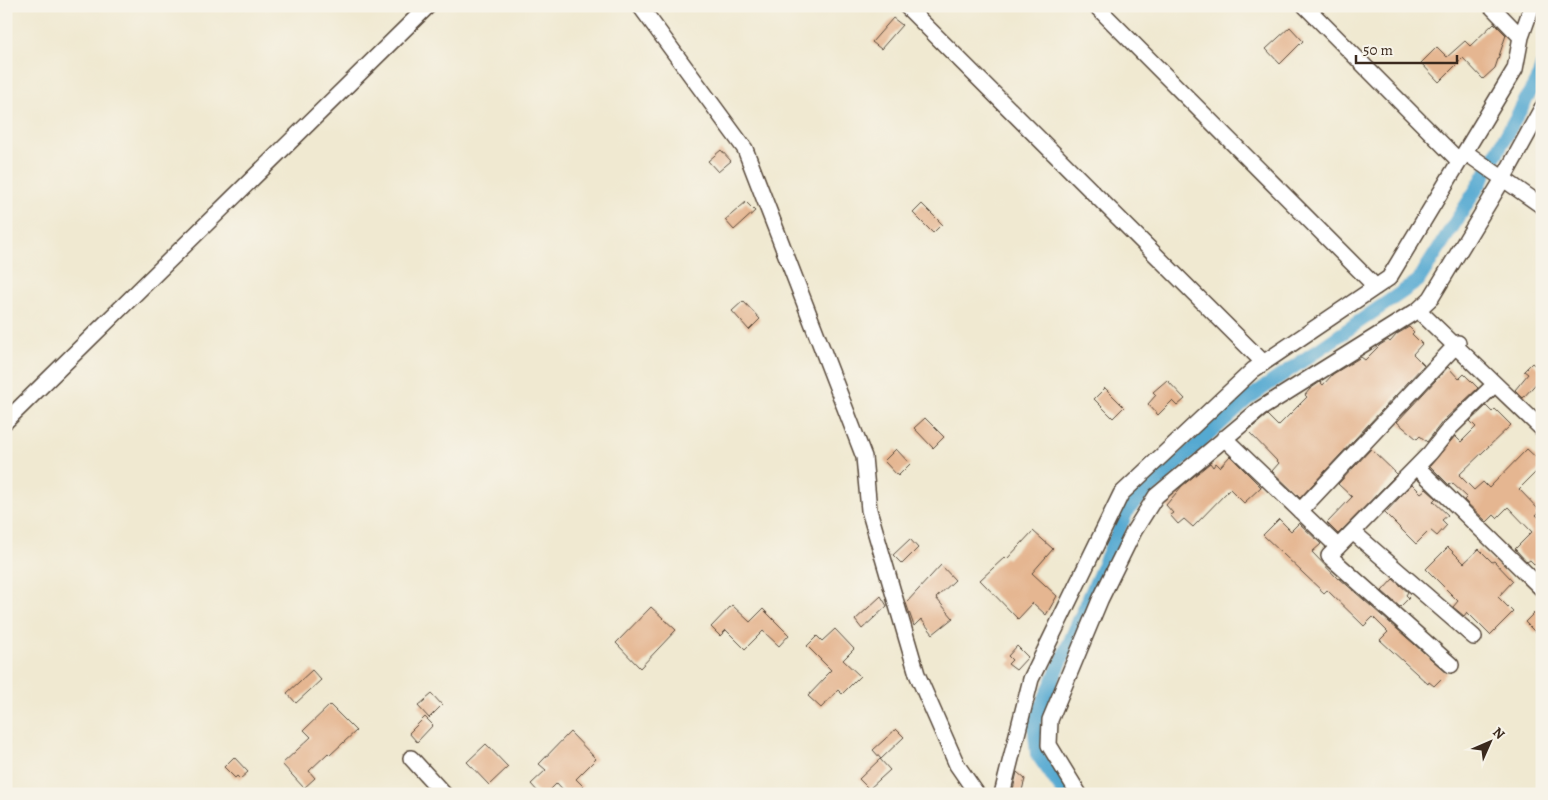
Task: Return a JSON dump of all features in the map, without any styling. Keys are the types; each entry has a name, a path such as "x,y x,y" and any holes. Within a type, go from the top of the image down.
{"street":[{"path":"6,421 428,6"},
{"path":"640,6 745,149 864,457 869,510 917,674 958,765 977,794"},
{"path":"906,6 1264,363"},
{"path":"1096,6 1376,287"},
{"path":"1305,6 1462,157 1503,180 1542,206"},
{"path":"1491,6 1521,37"},
{"path":"1002,794 1031,679 1121,494 1253,370 1388,278 1515,68 1521,37 1532,6"},
{"path":"1079,794 1049,745 1050,720 1100,600 1134,531 1156,496 1260,410 1418,310 1431,298 1503,180 1542,108"},
{"path":"1418,310 1457,345 1542,430"},
{"path":"1300,511 1457,345"},
{"path":"1450,665 1329,556 1417,467 1450,428 1495,384"},
{"path":"1224,438 1338,547"},
{"path":"1417,467 1542,589"},
{"path":"1353,532 1474,637"},
{"path":"410,758 444,794"}],"building":[{"path":"893,18 902,25 881,49 872,42"},
{"path":"1494,23 1506,35 1495,68 1483,79 1463,58 1439,82 1421,63 1437,47 1447,57 1465,41 1470,46"},
{"path":"1290,27 1303,41 1280,64 1266,49"},
{"path":"721,150 731,161 718,172 708,161"},
{"path":"746,202 755,211 734,230 725,220"},
{"path":"922,204 942,224 933,233 913,213"},
{"path":"743,301 760,319 749,330 732,311"},
{"path":"1409,327 1414,332 1412,334 1422,344 1413,354 1424,365 1300,498 1272,471 1279,463 1248,431 1267,415 1278,426 1307,397 1305,395 1310,389 1320,382 1323,385 1333,374 1361,357 1365,360 1380,345 1388,340 1390,342 1397,334"},
{"path":"1532,363 1542,371 1542,377 1523,398 1515,390 1528,374 1524,371"},
{"path":"1448,367 1459,379 1464,374 1478,388 1443,421 1427,442 1420,436 1417,439 1397,422"},
{"path":"1167,380 1185,399 1177,406 1172,401 1158,415 1148,404 1156,395 1153,392"},
{"path":"1105,388 1124,407 1113,418 1094,399"},
{"path":"1486,406 1492,412 1495,409 1511,425 1459,475 1474,490 1483,482 1489,488 1527,449 1542,463 1542,466 1519,489 1540,511 1536,515 1542,520 1542,572 1530,560 1527,562 1515,549 1532,532 1508,507 1497,518 1494,515 1487,522 1464,500 1467,497 1452,483 1449,485 1430,466 1455,436 1461,442 1476,427 1470,421"},
{"path":"925,418 944,437 933,448 914,428"},
{"path":"896,449 910,464 898,476 884,461"},
{"path":"1371,449 1397,474 1338,534 1327,523 1352,497 1338,484"},
{"path":"1230,456 1261,487 1244,503 1230,489 1193,527 1184,519 1178,524 1170,515 1173,513 1166,505 1182,486 1210,463 1213,467 1216,463 1220,467"},
{"path":"1412,484 1421,493 1426,489 1436,498 1433,501 1448,515 1442,520 1447,525 1437,536 1430,530 1416,544 1385,513"},
{"path":"1279,519 1291,531 1299,523 1321,544 1312,552 1338,579 1447,673 1434,686 1429,682 1428,684 1380,640 1388,632 1373,617 1364,626 1327,590 1324,593 1263,535"},
{"path":"1033,531 1053,549 1032,573 1057,596 1046,615 1033,603 1018,619 980,580 1005,557 1007,559"},
{"path":"910,539 918,548 902,564 893,555"},
{"path":"1448,547 1464,563 1479,549 1492,562 1494,561 1513,581 1498,597 1513,612 1490,635 1467,612 1464,616 1453,607 1458,601 1426,569"},
{"path":"941,565 955,580 936,598 953,618 933,634 921,619 914,626 906,603"},
{"path":"1393,579 1408,592 1406,595 1409,598 1400,607 1382,591"},
{"path":"881,596 887,606 862,629 855,620"},
{"path":"732,605 750,622 763,609 789,635 779,646 763,631 745,649 726,630 720,636 711,627"},
{"path":"1542,605 1542,628 1536,633 1525,622"},
{"path":"651,607 676,630 640,668 616,643"},
{"path":"835,629 854,649 843,660 860,676 842,694 838,690 821,708 808,696 831,670 807,646 817,636 822,641"},
{"path":"1017,646 1028,657 1016,670 1008,664 1012,660 1008,656"},
{"path":"312,670 321,680 296,703 287,693"},
{"path":"432,694 442,705 429,718 418,706"},
{"path":"330,705 356,731 309,771 315,778 304,788 282,764 311,737 304,730"},
{"path":"425,717 433,725 417,742 409,733"},
{"path":"896,729 904,737 881,759 873,750"},
{"path":"570,732 596,759 576,779 583,786 575,794 567,794 557,783 546,794 540,794 531,784 546,770 539,764"},
{"path":"486,744 508,767 489,785 467,762"},
{"path":"234,757 248,772 240,779 237,776 235,778 224,767"},
{"path":"880,759 890,770 869,789 859,779"},
{"path":"1017,772 1025,779 1021,794 1012,794"}],"waterway":[{"path":"1065,794 1037,754 1034,723 1128,509 1246,400 1418,281 1479,185 1539,76 1542,65"}]}
